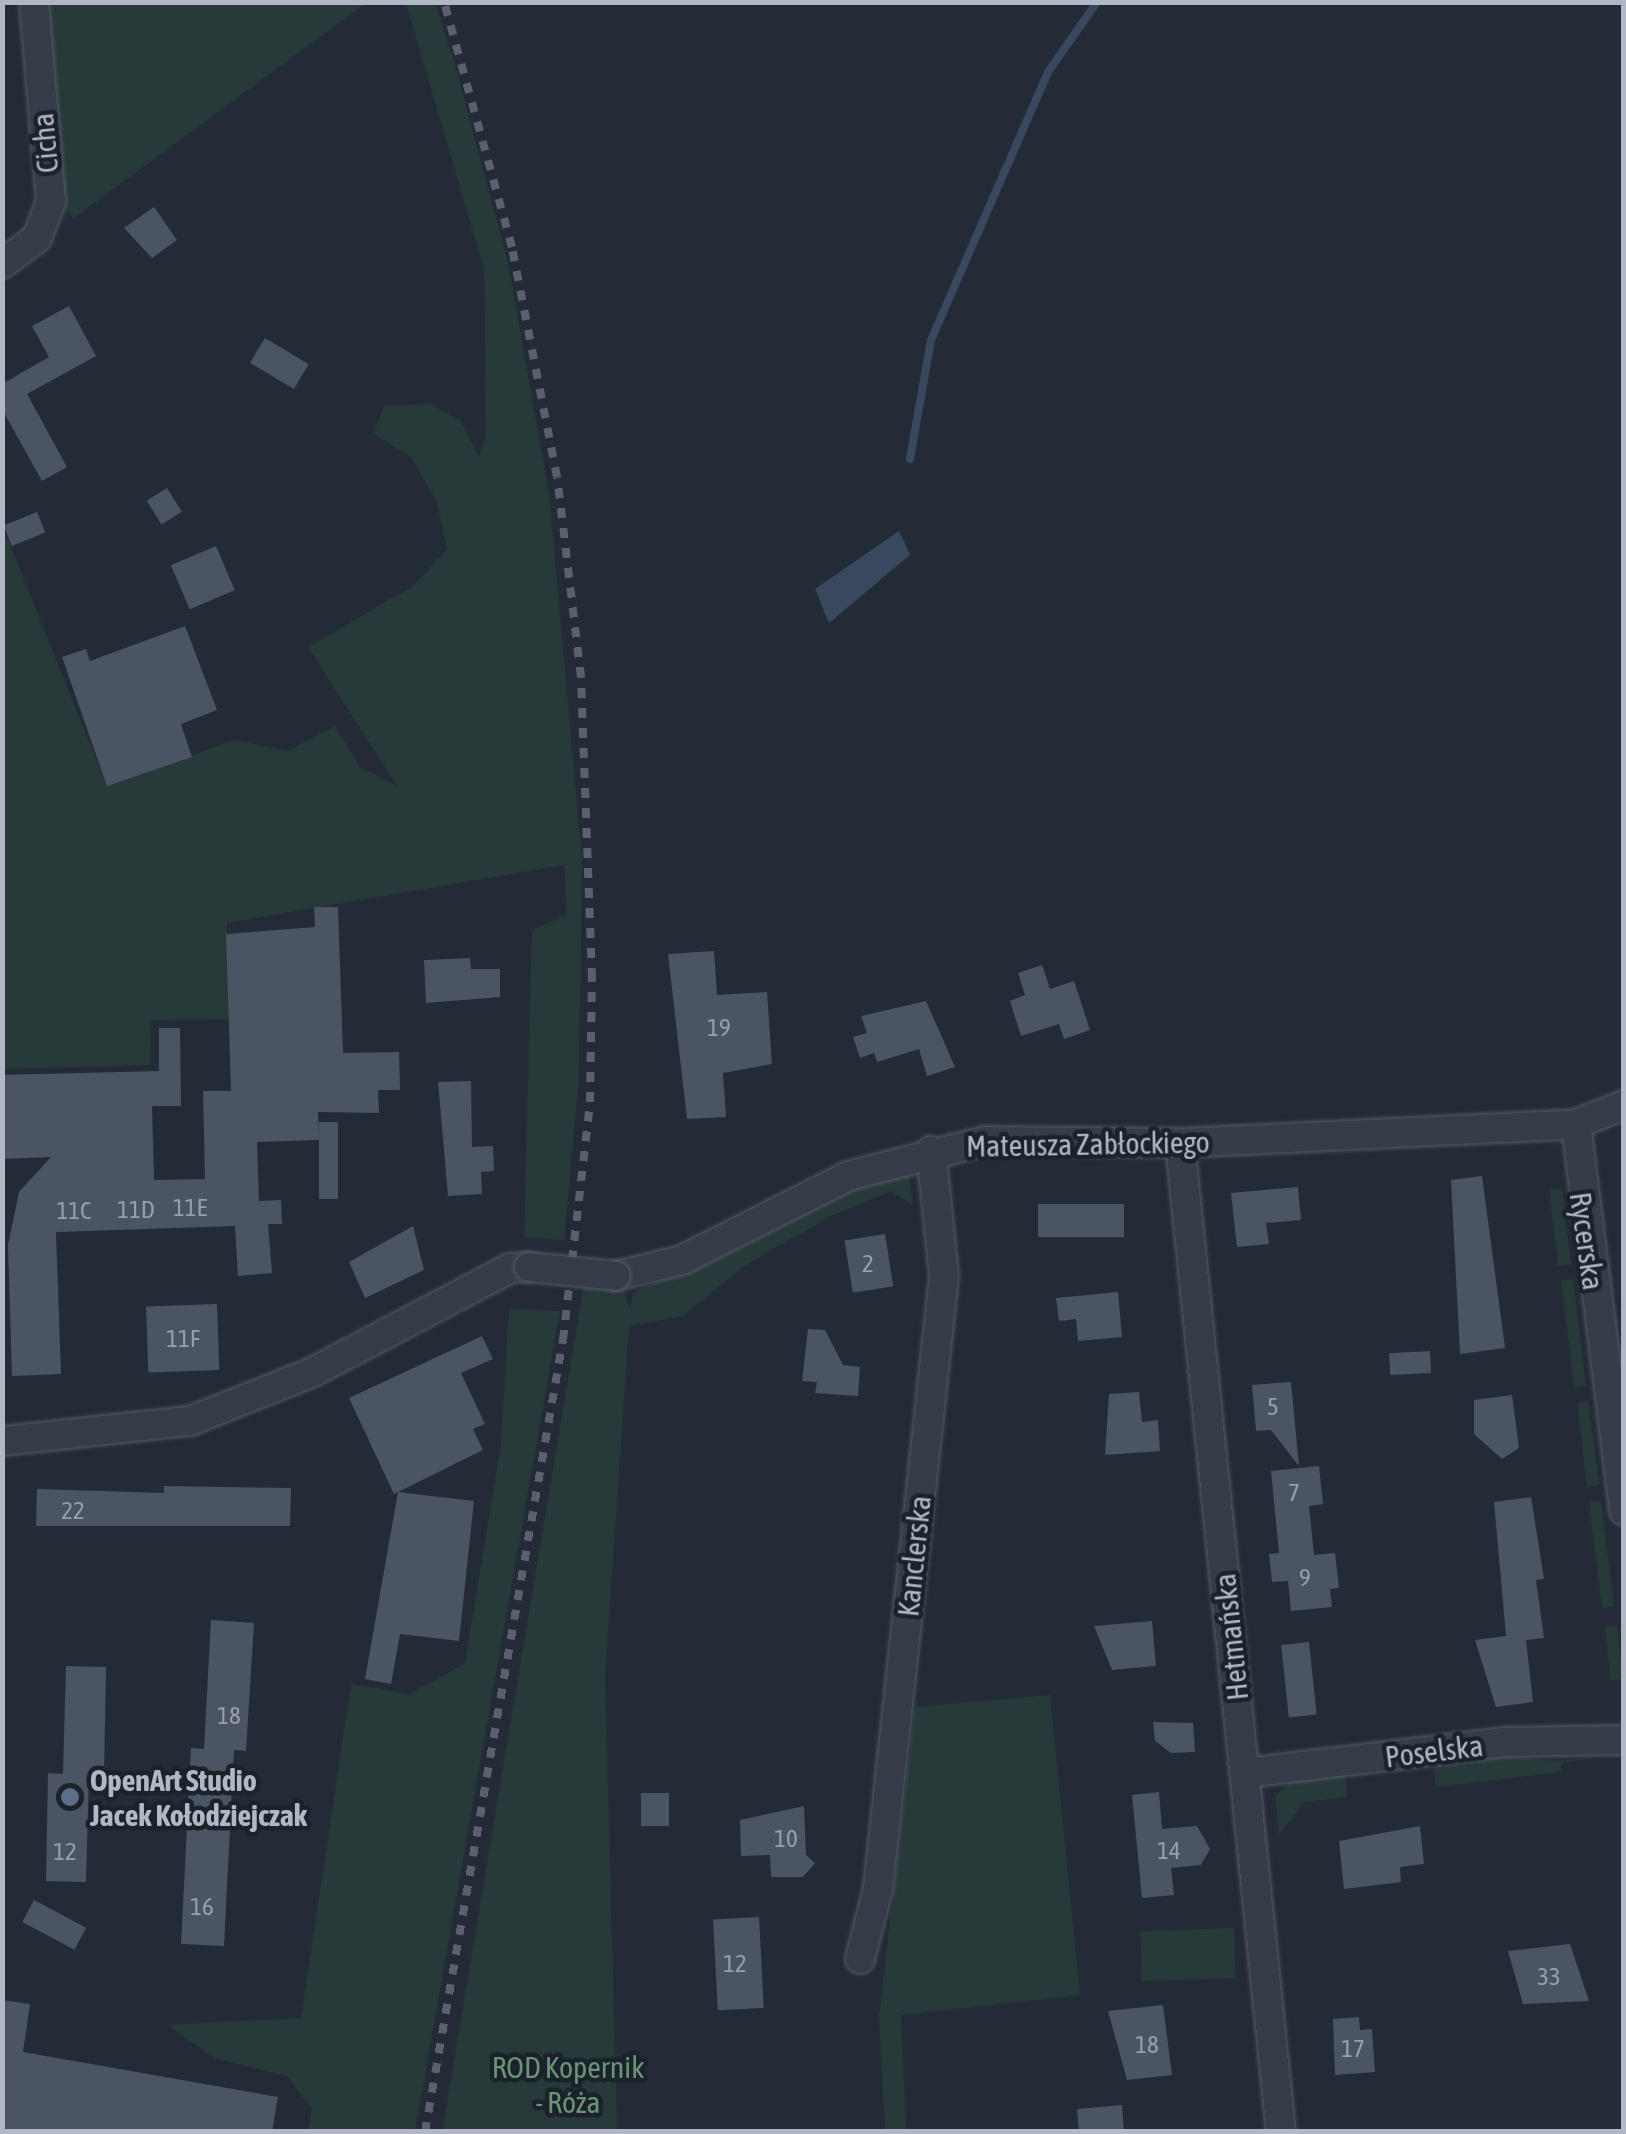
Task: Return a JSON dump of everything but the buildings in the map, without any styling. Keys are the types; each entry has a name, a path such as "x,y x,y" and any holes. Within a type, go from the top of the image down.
{"street":[{"name":"Cicha","path":"2,264 37,238 51,201 34,2"},
{"path":"1576,1124 1616,1107"},
{"name":"Mateusza Zabłockiego","path":"2,1441 190,1421 312,1372 510,1268 616,1276 668,1266 848,1176 931,1151 985,1141 1180,1144 1576,1124"},
{"name":"Rycerska","path":"1576,1124 1624,1512"},
{"name":"Hetmańska","path":"1180,1144 1281,2132"},
{"name":"Kanclerska","path":"860,1960 878,1889 944,1276 931,1151"},
{"name":"Poselska","path":"1245,1772 1506,1742 1624,1740"}],"green space":[{"path":"41,3 366,3 74,218 59,203"},
{"path":"406,3 435,3 456,68 508,263 549,493 582,861 579,1076 564,1240 524,1237 532,930 567,915 564,865 227,923 229,1019 150,1020 151,1065 3,1069 3,527 107,786 234,740 288,751 335,726 360,767 397,786 308,647 413,586 447,550 437,502 410,456 374,434 384,406 430,404 460,420 479,457 486,436 484,269"},
{"name":"ROD Kopernik - Róża","path":"909,1172 912,1205 891,1191 831,1216 747,1264 683,1316 629,1326 605,1675 617,2131 442,2132 584,1284 624,1290 630,1308 633,1293 851,1185"},
{"path":"1562,1189 1571,1264 1558,1266 1549,1191"},
{"path":"1573,1279 1586,1386 1574,1388 1561,1280"},
{"path":"509,1309 560,1311 415,2131 308,2131 312,2109 287,2076 215,2058 167,2025 301,2018 351,1684 410,1694 465,1663 501,1444"},
{"path":"1588,1401 1600,1485 1587,1487 1577,1402"},
{"path":"1601,1501 1614,1606 1602,1608 1589,1502"},
{"path":"1617,1625 1623,1679 1611,1680 1605,1626"},
{"path":"1050,1695 1080,1995 901,2015 906,2131 885,2131 879,2017 915,1707"},
{"path":"1492,1755 1557,1761 1589,1758 1561,1764 1562,1772 1436,1787 1433,1762"},
{"path":"1345,1770 1347,1797 1304,1802 1279,1835 1275,1796 1294,1779"},
{"path":"1234,1928 1236,1978 1142,1981 1140,1931"}],"water":[{"path":"899,531 910,555 829,623 815,589"}],"waterway":[{"path":"910,459 931,340 1048,72 1097,2"}],"railway":[{"path":"425,2132 563,1340 590,1102 592,978 581,677 557,477 512,247 444,2"}],"place":[{"name":"OpenArt Studio Jacek Kołodziejczak","path":"70,1797"}]}
